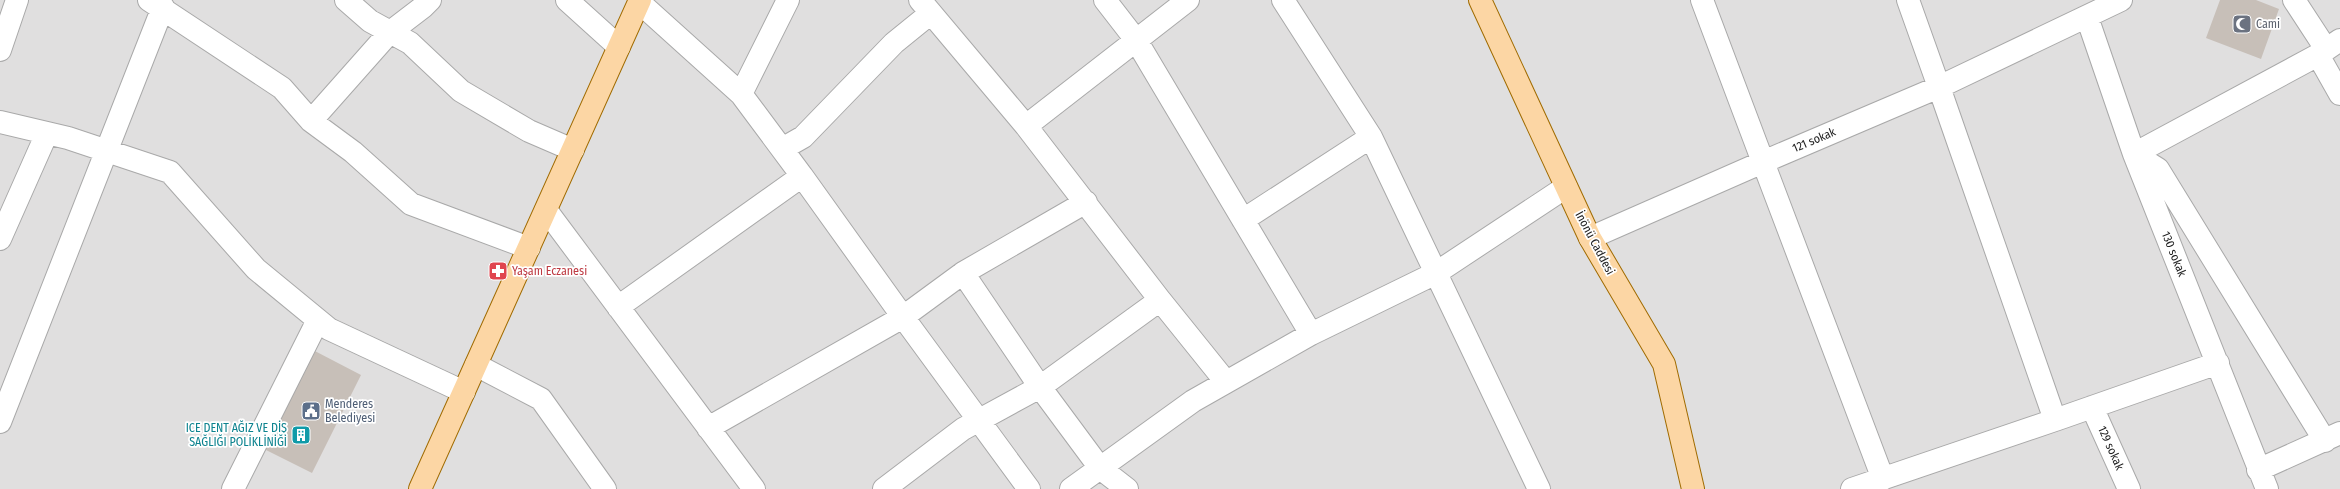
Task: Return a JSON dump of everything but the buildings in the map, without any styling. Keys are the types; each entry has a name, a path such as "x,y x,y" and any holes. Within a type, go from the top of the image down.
{"main road":[{"name":"İnönü Caddesi","path":"1480,0 1590,238 1664,364 1693,489"},
{"path":"420,489 640,1"}],"street":[{"path":"0,50 17,0"},
{"path":"346,0 370,22 410,44 461,91 529,131 573,150"},
{"path":"311,122 389,33 424,7 430,0"},
{"path":"567,0 619,47"},
{"path":"741,94 788,0"},
{"path":"1105,0 1136,40 1311,334"},
{"path":"1026,126 1188,0"},
{"path":"1283,0 1371,137 1539,489"},
{"path":"1702,0 1883,479"},
{"path":"1908,0 2055,420"},
{"name":"121 sokak","path":"1590,238 1938,87 2121,0"},
{"path":"2294,0 2328,48 2340,94"},
{"path":"640,1 741,94 1029,489"},
{"path":"0,422 108,151 156,4 282,88 311,122 353,152 411,204 529,248"},
{"path":"782,149 808,131 843,96 858,77 894,43 925,6 1026,126 1160,300 1226,382"},
{"name":"130 sokak","path":"2088,17 2134,154 2218,363 2263,480"},
{"path":"2263,480 2332,437 2158,169 2134,154 2328,48"},
{"path":"0,122 47,133 108,151 170,172 256,269 329,329 464,392"},
{"path":"0,239 47,133"},
{"path":"1243,220 1371,137"},
{"path":"618,307 802,176"},
{"path":"1071,489 1193,401 1311,334 1436,273 1566,187"},
{"path":"708,428 903,317 963,274 1086,202"},
{"path":"546,210 754,489"},
{"path":"963,274 1040,387 1100,468 1127,489"},
{"path":"884,489 963,429 1040,387 1160,300"},
{"path":"233,489 318,320"},
{"path":"1852,489 2218,363"},
{"path":"476,365 541,399 605,489"},
{"name":"129 sokak","path":"2092,407 2129,489"}],"shaded area":[{"path":"0,0 2340,0 2340,489 0,489"}],"place":[{"name":"Cami","path":"2242,24"},
{"name":"Yaşam Eczanesi","path":"498,271"},
{"name":"Menderes Belediyesi","path":"311,411"},
{"name":"ICE DENT AĞIZ VE DİŞ SAĞLIĞI POLİKLİNİĞİ","path":"301,435"}]}
